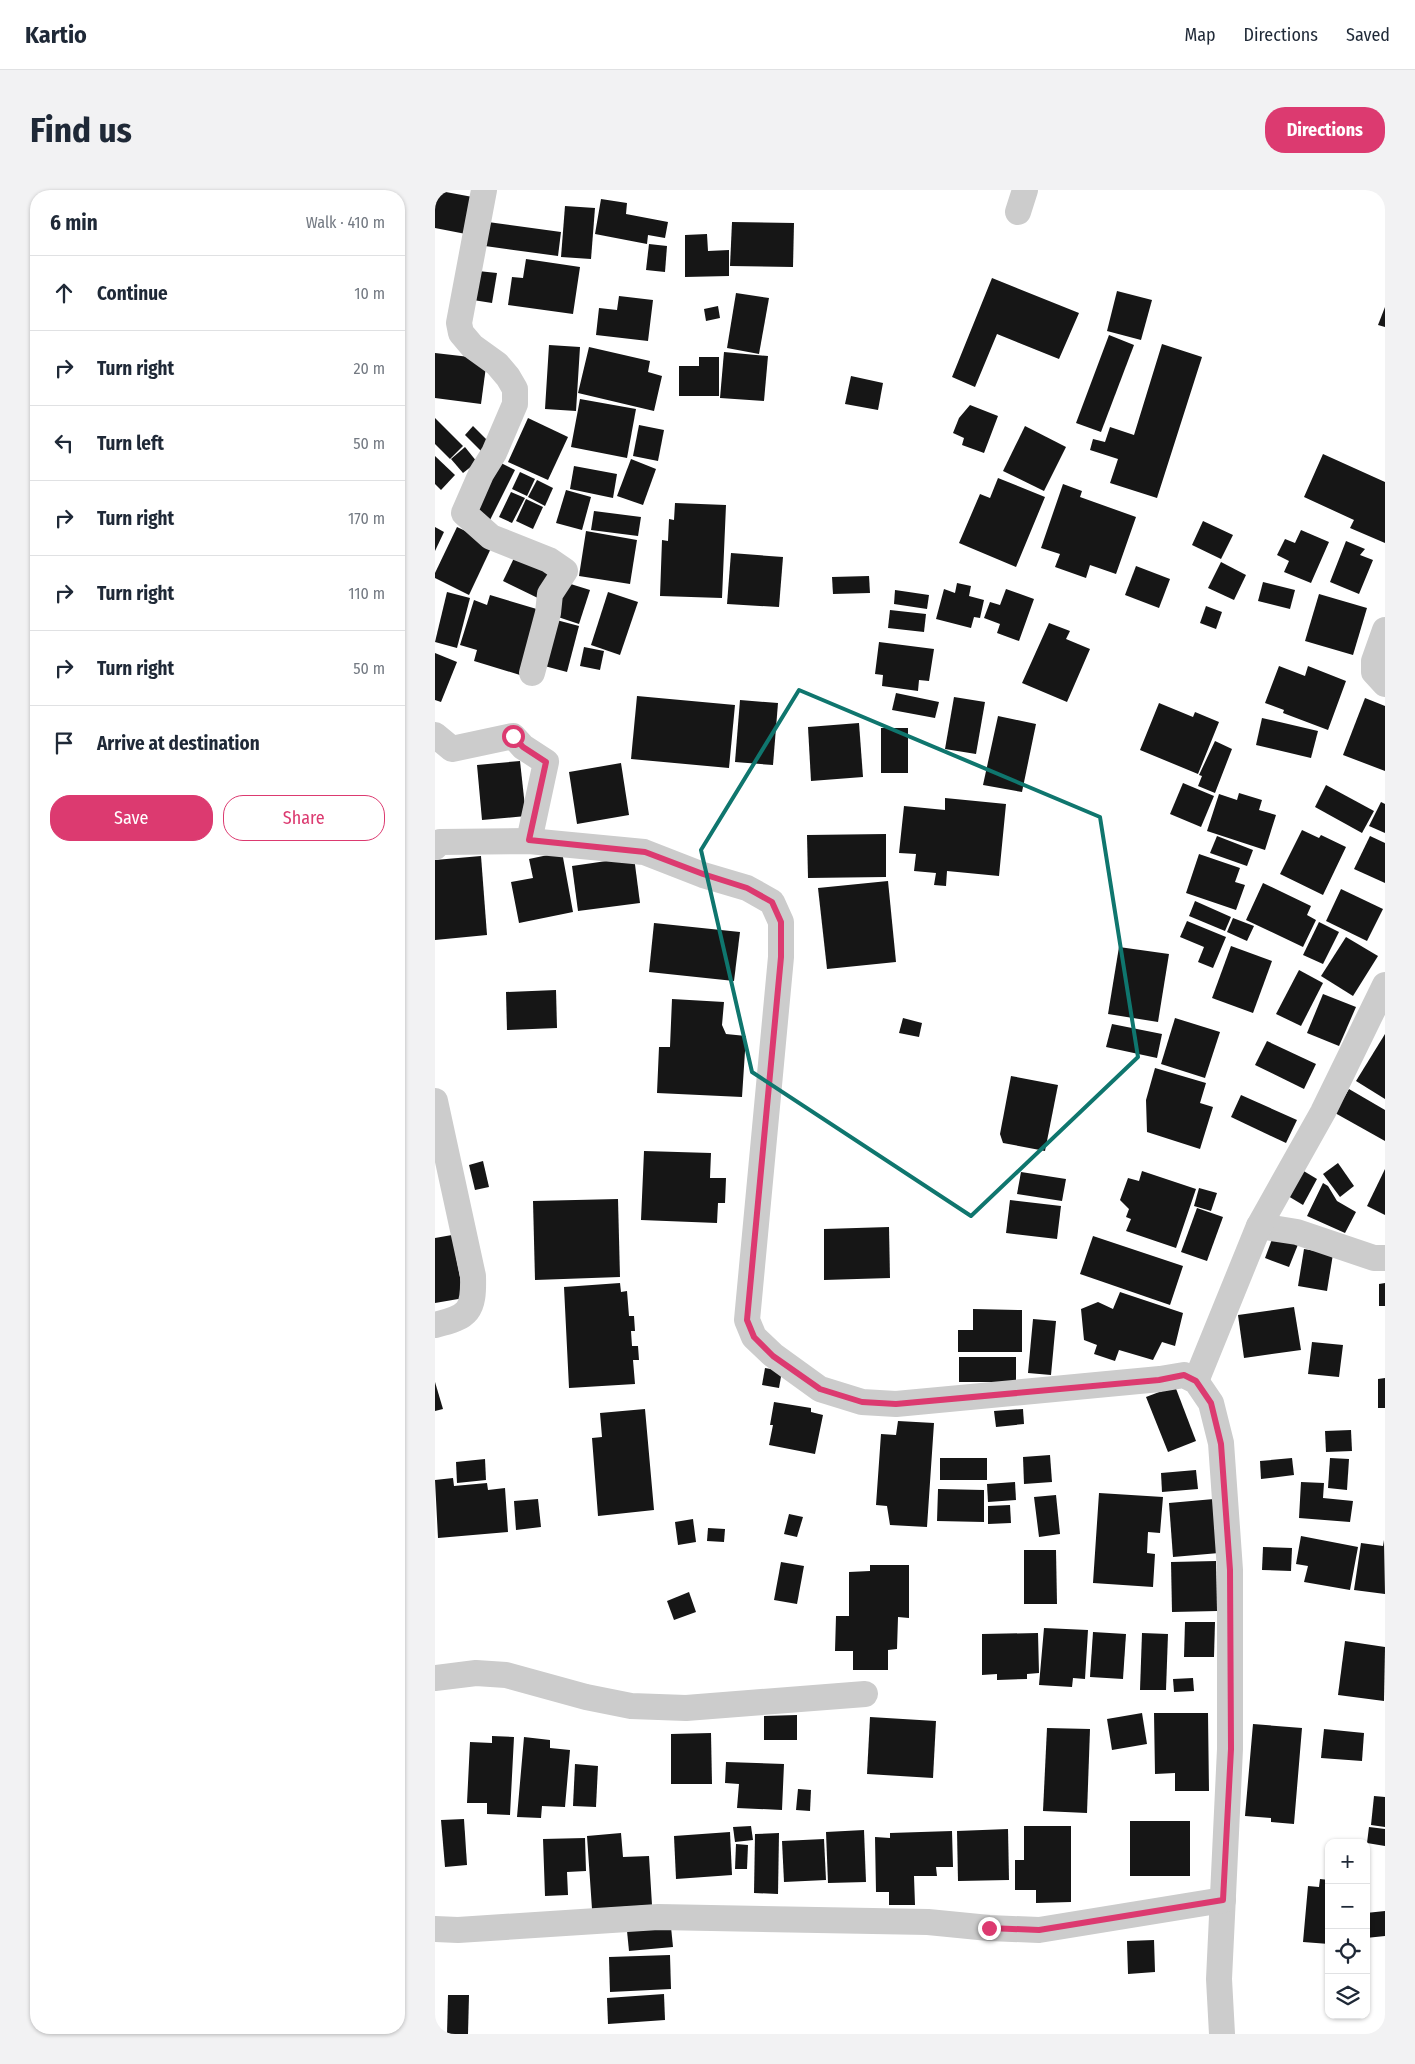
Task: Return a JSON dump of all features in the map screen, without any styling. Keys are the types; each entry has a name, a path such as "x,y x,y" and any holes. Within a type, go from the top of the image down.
{"street":[{"path":"484,190 459,323 461,334 472,346 497,364 508,377 515,389 515,404 494,453 481,474 464,513 491,537 549,560 565,570 550,594 548,613 532,673"},
{"path":"1385,630 1373,661 1374,672 1385,684"},
{"path":"435,735 452,749 513,736 523,747 546,762 529,840"},
{"path":"435,847 441,842 529,840 645,852 747,888 772,902 781,922 781,957 747,1320 754,1337 773,1356 820,1389 862,1402 896,1404 1159,1380 1184,1375 1196,1381 1211,1403 1221,1444 1230,1570 1231,1749 1219,1979 1223,2034"},
{"path":"1196,1381 1259,1226 1323,1112 1385,985"},
{"path":"435,1101 473,1276 474,1299 466,1314 449,1322 435,1325"},
{"path":"1259,1226 1297,1232 1374,1258 1385,1258"},
{"path":"435,1678 476,1673 506,1674 586,1697 631,1706 686,1708 865,1694"},
{"path":"435,1929 467,1929 658,1917 928,1922 989,1928 1039,1930 1223,1900"}],"highlighted area":[{"path":"799,690 1100,817 1138,1057 971,1216 752,1072 701,850"}],"building":[{"path":"435,190 478,198 471,235 435,228"},
{"path":"601,199 627,203 626,214 668,222 665,238 648,235 647,244 595,234"},
{"path":"565,206 595,208 591,259 561,257"},
{"path":"488,222 561,232 558,256 485,246"},
{"path":"732,222 794,223 793,267 730,266"},
{"path":"707,234 708,251 729,250 729,276 685,277 685,235"},
{"path":"649,244 667,246 665,272 646,270"},
{"path":"526,259 580,267 573,314 508,305 512,277 523,278"},
{"path":"478,271 497,273 492,303 473,300"},
{"path":"992,278 1079,313 1059,359 997,334 975,387 952,377"},
{"path":"1117,291 1152,300 1141,340 1107,331"},
{"path":"736,293 769,298 759,354 727,348"},
{"path":"619,296 653,300 648,341 596,335 599,308 617,310"},
{"path":"718,306 720,318 706,321 704,309"},
{"path":"1385,307 1385,327 1378,325"},
{"path":"1109,335 1134,345 1101,432 1076,423"},
{"path":"1162,344 1202,357 1157,498 1110,483 1118,459 1090,450 1093,439 1105,442 1110,427 1134,435"},
{"path":"549,345 580,347 576,411 545,409"},
{"path":"589,347 650,361 648,372 662,376 654,411 578,393"},
{"path":"724,352 768,356 764,401 720,398"},
{"path":"435,353 487,359 481,404 435,398"},
{"path":"699,357 719,357 719,396 679,396 679,366 699,366"},
{"path":"851,376 883,383 878,410 845,404"},
{"path":"580,399 636,409 627,458 571,447"},
{"path":"970,405 998,416 984,453 962,445 964,438 953,433 959,418"},
{"path":"435,418 463,446 450,459 435,444"},
{"path":"528,418 568,437 548,480 508,462"},
{"path":"639,425 664,430 658,461 633,456"},
{"path":"473,426 493,446 484,454 465,435"},
{"path":"1025,426 1066,447 1044,491 1003,471"},
{"path":"465,447 477,462 463,473 451,459"},
{"path":"1323,454 1385,482 1385,543 1350,528 1354,520 1304,497"},
{"path":"435,456 455,475 441,490 435,484"},
{"path":"493,459 515,470 490,520 468,509"},
{"path":"631,459 656,469 643,505 617,496"},
{"path":"574,466 617,474 613,498 570,489"},
{"path":"520,472 535,479 527,496 512,489"},
{"path":"998,478 1045,497 1016,567 959,543 980,494 990,498"},
{"path":"537,480 553,488 545,506 528,497"},
{"path":"1063,484 1082,491 1080,497 1136,517 1116,574 1090,565 1086,578 1055,567 1060,554 1041,548"},
{"path":"566,490 591,497 582,530 556,523"},
{"path":"511,492 525,498 512,523 499,517"},
{"path":"526,499 543,507 533,529 516,521"},
{"path":"675,503 726,505 722,598 660,596 662,540 668,541 669,519 674,520"},
{"path":"594,511 641,517 638,536 591,530"},
{"path":"1203,521 1233,535 1221,559 1192,545"},
{"path":"435,527 444,532 435,551"},
{"path":"457,527 493,544 469,595 435,578 435,573"},
{"path":"1301,530 1329,542 1311,583 1284,572 1289,561 1277,555 1285,539 1295,543"},
{"path":"586,531 637,540 630,584 579,576"},
{"path":"1346,541 1365,549 1360,555 1373,560 1359,594 1330,582"},
{"path":"731,553 783,557 779,607 727,604"},
{"path":"515,556 556,576 544,601 503,581"},
{"path":"1221,562 1246,575 1234,600 1208,588"},
{"path":"1136,566 1170,579 1159,608 1125,595"},
{"path":"869,576 870,593 833,594 832,577"},
{"path":"561,581 590,590 579,624 549,614"},
{"path":"1263,582 1295,590 1290,609 1258,601"},
{"path":"957,583 971,586 969,596 984,600 980,618 974,617 971,628 936,619 944,589 955,593"},
{"path":"1006,589 1034,599 1019,641 997,633 1000,624 984,618 990,602 1000,605"},
{"path":"895,590 929,595 927,609 894,604"},
{"path":"447,592 470,598 457,648 435,642"},
{"path":"608,592 638,602 620,655 591,645"},
{"path":"1319,594 1367,608 1353,655 1305,641"},
{"path":"490,595 540,610 520,675 474,661 477,650 460,645 474,600 487,605"},
{"path":"1206,606 1222,612 1216,629 1200,623"},
{"path":"890,610 926,614 924,632 888,628"},
{"path":"549,618 579,626 567,672 537,664"},
{"path":"1049,623 1070,631 1066,639 1090,649 1067,702 1022,683"},
{"path":"879,642 934,649 929,681 919,680 918,691 882,686 883,675 875,674"},
{"path":"584,647 604,651 600,670 580,666"},
{"path":"435,653 457,662 441,702 435,700"},
{"path":"1279,666 1305,676 1308,666 1346,681 1328,730 1283,713 1284,710 1265,703"},
{"path":"896,693 939,702 935,718 892,710"},
{"path":"637,696 735,705 729,768 631,759"},
{"path":"954,697 985,702 976,754 945,749"},
{"path":"1365,698 1385,706 1385,771 1343,755"},
{"path":"740,700 778,703 773,765 735,762"},
{"path":"1159,703 1193,717 1195,712 1219,722 1198,774 1140,750"},
{"path":"998,716 1036,724 1022,792 983,785"},
{"path":"1262,718 1318,731 1311,758 1256,745"},
{"path":"859,723 863,777 811,781 808,727"},
{"path":"881,728 908,728 908,773 881,773"},
{"path":"1215,741 1232,749 1215,793 1198,786 1202,776 1199,775"},
{"path":"520,761 526,816 482,820 477,765"},
{"path":"621,763 629,815 577,824 569,772"},
{"path":"1183,783 1214,796 1201,827 1170,814"},
{"path":"1326,785 1374,811 1362,833 1315,807"},
{"path":"1239,793 1262,800 1259,810 1276,815 1265,850 1207,831 1219,794 1237,800"},
{"path":"945,798 1006,804 999,876 947,871 946,886 934,885 936,873 914,871 916,854 899,853 904,806 945,810"},
{"path":"1381,802 1385,804 1385,833 1369,826"},
{"path":"1302,830 1319,838 1321,835 1346,847 1323,895 1280,874"},
{"path":"886,834 886,877 808,878 807,835"},
{"path":"1217,836 1253,850 1247,866 1210,853"},
{"path":"1370,836 1385,843 1385,883 1354,869"},
{"path":"562,852 573,912 519,923 511,882 533,878 529,859"},
{"path":"1199,854 1240,868 1235,882 1245,885 1236,910 1186,893"},
{"path":"481,856 487,935 435,940 435,860"},
{"path":"634,857 640,903 578,911 572,866"},
{"path":"888,881 896,962 827,969 818,888"},
{"path":"1263,883 1311,906 1307,915 1316,920 1303,947 1246,920"},
{"path":"1341,889 1383,909 1367,941 1326,921"},
{"path":"1195,901 1231,917 1225,931 1189,916"},
{"path":"1233,918 1254,926 1247,941 1227,932"},
{"path":"1187,921 1226,937 1213,968 1198,962 1204,947 1180,937"},
{"path":"1319,922 1339,932 1323,964 1303,955"},
{"path":"654,923 740,932 734,981 649,972"},
{"path":"1346,937 1378,956 1353,996 1321,976"},
{"path":"1231,946 1272,961 1253,1013 1212,998"},
{"path":"1119,947 1169,954 1158,1022 1108,1014"},
{"path":"1299,970 1323,983 1301,1026 1276,1014"},
{"path":"556,990 557,1028 507,1030 506,992"},
{"path":"1323,994 1356,1007 1339,1046 1307,1033"},
{"path":"672,999 724,1002 722,1025 726,1034 746,1036 742,1097 657,1093 659,1047 670,1047"},
{"path":"903,1018 922,1023 919,1037 899,1033"},
{"path":"1175,1018 1220,1032 1205,1078 1161,1064"},
{"path":"1112,1024 1162,1034 1157,1058 1106,1047"},
{"path":"1385,1034 1385,1099 1356,1081"},
{"path":"1267,1041 1316,1064 1304,1089 1255,1065"},
{"path":"1155,1068 1206,1083 1200,1103 1213,1107 1200,1149 1147,1132 1146,1100"},
{"path":"1011,1076 1058,1085 1045,1151 1003,1143 1000,1134"},
{"path":"1349,1089 1385,1110 1385,1141 1335,1113"},
{"path":"1241,1095 1297,1120 1286,1143 1231,1117"},
{"path":"644,1151 711,1153 710,1178 726,1178 725,1203 718,1203 717,1223 641,1220"},
{"path":"483,1161 489,1187 475,1190 469,1165"},
{"path":"1338,1163 1354,1186 1340,1197 1323,1174"},
{"path":"1385,1169 1385,1215 1367,1206"},
{"path":"1302,1170 1317,1179 1303,1205 1288,1196"},
{"path":"1142,1171 1196,1189 1176,1248 1126,1231 1131,1219 1126,1217 1129,1209 1120,1200 1128,1178 1139,1181"},
{"path":"1021,1172 1066,1179 1062,1201 1017,1194"},
{"path":"1323,1183 1328,1186 1337,1201 1356,1212 1345,1233 1307,1216"},
{"path":"1199,1188 1217,1193 1211,1211 1194,1206"},
{"path":"618,1199 620,1277 535,1280 533,1201"},
{"path":"1010,1200 1061,1206 1057,1239 1006,1233"},
{"path":"1197,1208 1223,1217 1207,1261 1181,1252"},
{"path":"889,1227 890,1278 824,1280 824,1229"},
{"path":"1274,1234 1299,1242 1289,1267 1265,1258"},
{"path":"452,1235 464,1298 435,1303 435,1238"},
{"path":"1093,1236 1183,1266 1170,1305 1080,1274"},
{"path":"1304,1249 1333,1254 1327,1291 1298,1286"},
{"path":"620,1283 621,1292 627,1291 629,1316 634,1316 635,1331 631,1331 632,1346 638,1346 639,1360 633,1360 635,1384 569,1388 564,1287"},
{"path":"1385,1283 1385,1306 1379,1306 1379,1284"},
{"path":"1120,1292 1183,1313 1175,1346 1162,1342 1153,1360 1119,1350 1115,1361 1094,1354 1097,1345 1084,1340 1081,1309 1098,1302 1113,1309"},
{"path":"1294,1307 1301,1350 1244,1358 1238,1315"},
{"path":"973,1309 1022,1310 1022,1352 958,1352 958,1330 973,1330"},
{"path":"1033,1319 1056,1321 1051,1375 1028,1373"},
{"path":"1312,1342 1343,1345 1339,1377 1308,1374"},
{"path":"959,1357 1016,1357 1016,1382 959,1382"},
{"path":"765,1368 782,1371 779,1388 762,1385"},
{"path":"1385,1378 1385,1408 1378,1408 1378,1379"},
{"path":"435,1382 443,1409 435,1411"},
{"path":"1175,1386 1196,1441 1168,1452 1146,1397"},
{"path":"774,1402 811,1408 811,1412 823,1415 815,1454 769,1445 773,1425 770,1425"},
{"path":"645,1409 654,1510 598,1516 592,1438 602,1437 600,1413"},
{"path":"1023,1409 1024,1424 996,1427 994,1411"},
{"path":"898,1421 934,1423 927,1527 890,1525 887,1506 876,1505 881,1434 896,1435"},
{"path":"1351,1430 1352,1451 1326,1452 1325,1431"},
{"path":"1050,1455 1052,1482 1024,1484 1023,1457"},
{"path":"940,1458 987,1458 987,1480 940,1480"},
{"path":"1292,1458 1294,1475 1261,1479 1260,1461"},
{"path":"1330,1458 1349,1459 1347,1490 1328,1488"},
{"path":"485,1459 486,1480 457,1483 456,1462"},
{"path":"1196,1470 1198,1489 1162,1492 1161,1473"},
{"path":"453,1478 454,1486 487,1483 488,1490 505,1488 508,1532 438,1538 435,1480"},
{"path":"1015,1482 1016,1500 988,1502 987,1484"},
{"path":"1301,1482 1324,1483 1323,1498 1353,1501 1350,1522 1299,1518"},
{"path":"938,1489 984,1490 984,1522 937,1521"},
{"path":"1099,1493 1163,1497 1160,1533 1148,1532 1147,1553 1155,1554 1153,1587 1093,1583"},
{"path":"1056,1495 1060,1534 1039,1537 1034,1497"},
{"path":"538,1499 541,1527 516,1530 514,1501"},
{"path":"1214,1499 1219,1553 1173,1557 1169,1503"},
{"path":"1010,1505 1011,1523 988,1524 988,1506"},
{"path":"789,1514 803,1517 797,1537 784,1534"},
{"path":"693,1519 696,1542 678,1545 675,1522"},
{"path":"708,1528 725,1529 724,1542 707,1541"},
{"path":"1301,1536 1358,1547 1350,1590 1304,1582 1308,1566 1296,1564"},
{"path":"1384,1540 1385,1594 1354,1590 1361,1543 1383,1546"},
{"path":"1263,1547 1292,1548 1291,1571 1262,1570"},
{"path":"1024,1550 1056,1550 1057,1604 1024,1604"},
{"path":"1216,1561 1217,1611 1172,1612 1171,1562"},
{"path":"781,1562 804,1566 797,1604 774,1600"},
{"path":"870,1565 909,1565 909,1618 898,1617 897,1649 888,1650 888,1670 853,1670 853,1651 835,1651 836,1616 849,1616 849,1572 870,1571"},
{"path":"689,1592 696,1612 674,1620 667,1601"},
{"path":"1185,1622 1215,1622 1214,1657 1184,1657"},
{"path":"1044,1628 1088,1630 1085,1679 1073,1678 1072,1687 1039,1685"},
{"path":"1093,1632 1126,1634 1123,1679 1090,1677"},
{"path":"1038,1633 1039,1673 1027,1674 1027,1679 997,1680 997,1674 982,1675 982,1634"},
{"path":"1142,1633 1168,1634 1166,1690 1140,1690"},
{"path":"1345,1641 1385,1647 1384,1701 1338,1695"},
{"path":"1193,1678 1194,1691 1174,1692 1173,1679"},
{"path":"1142,1713 1147,1744 1112,1750 1107,1719"},
{"path":"1154,1713 1208,1713 1209,1791 1175,1791 1175,1773 1155,1774"},
{"path":"797,1715 797,1740 764,1740 764,1716"},
{"path":"870,1717 936,1721 933,1778 867,1774"},
{"path":"1253,1724 1302,1728 1294,1824 1271,1822 1271,1818 1245,1816"},
{"path":"1047,1728 1090,1729 1087,1813 1043,1811"},
{"path":"1324,1729 1364,1733 1362,1761 1321,1758"},
{"path":"711,1733 712,1784 671,1784 671,1734"},
{"path":"492,1736 514,1737 510,1815 487,1814 487,1803 467,1803 470,1742 492,1743"},
{"path":"524,1737 550,1740 550,1748 570,1750 565,1807 542,1806 541,1818 517,1817"},
{"path":"726,1762 784,1764 782,1810 737,1808 739,1784 725,1783"},
{"path":"575,1764 598,1766 596,1807 573,1806"},
{"path":"798,1789 811,1790 810,1811 796,1810"},
{"path":"1374,1796 1385,1797 1385,1827 1371,1825"},
{"path":"464,1819 467,1865 445,1867 441,1820"},
{"path":"1130,1821 1190,1821 1190,1876 1130,1876"},
{"path":"751,1826 753,1840 735,1842 733,1827"},
{"path":"1024,1826 1071,1826 1071,1902 1036,1903 1036,1890 1015,1890 1015,1860 1024,1860"},
{"path":"1369,1827 1385,1829 1385,1846 1370,1844 1370,1839 1368,1839"},
{"path":"1008,1829 1009,1880 958,1881 957,1831"},
{"path":"864,1830 866,1882 828,1883 826,1832"},
{"path":"952,1831 953,1867 936,1867 937,1876 914,1876 915,1905 889,1905 889,1892 876,1892 875,1837 890,1838 890,1833"},
{"path":"730,1832 732,1875 676,1879 674,1836"},
{"path":"621,1833 623,1857 649,1856 652,1905 592,1909 587,1836"},
{"path":"779,1833 778,1894 754,1893 755,1834"},
{"path":"585,1838 586,1871 567,1872 568,1895 545,1896 543,1839"},
{"path":"824,1839 826,1880 784,1882 782,1841"},
{"path":"736,1844 748,1845 747,1869 735,1869"},
{"path":"1320,1879 1325,1880 1325,1944 1303,1942 1308,1886 1319,1887"},
{"path":"1385,1911 1385,1936 1370,1938 1370,1913"},
{"path":"671,1927 673,1947 629,1951 627,1931"},
{"path":"1154,1940 1155,1972 1128,1974 1127,1941"},
{"path":"670,1955 671,1989 610,1992 609,1957"},
{"path":"664,1994 665,2020 608,2024 607,1998"},
{"path":"448,1995 469,1995 468,2034 447,2034"}],"route":[{"path":"513,736 523,747 546,762 529,840 645,852 747,888 772,902 781,922 781,957 747,1320 754,1337 773,1356 820,1389 862,1402 896,1404 1159,1380 1184,1375 1196,1381 1211,1403 1221,1444 1230,1570 1231,1749 1223,1900 1039,1930 989,1928"}]}
